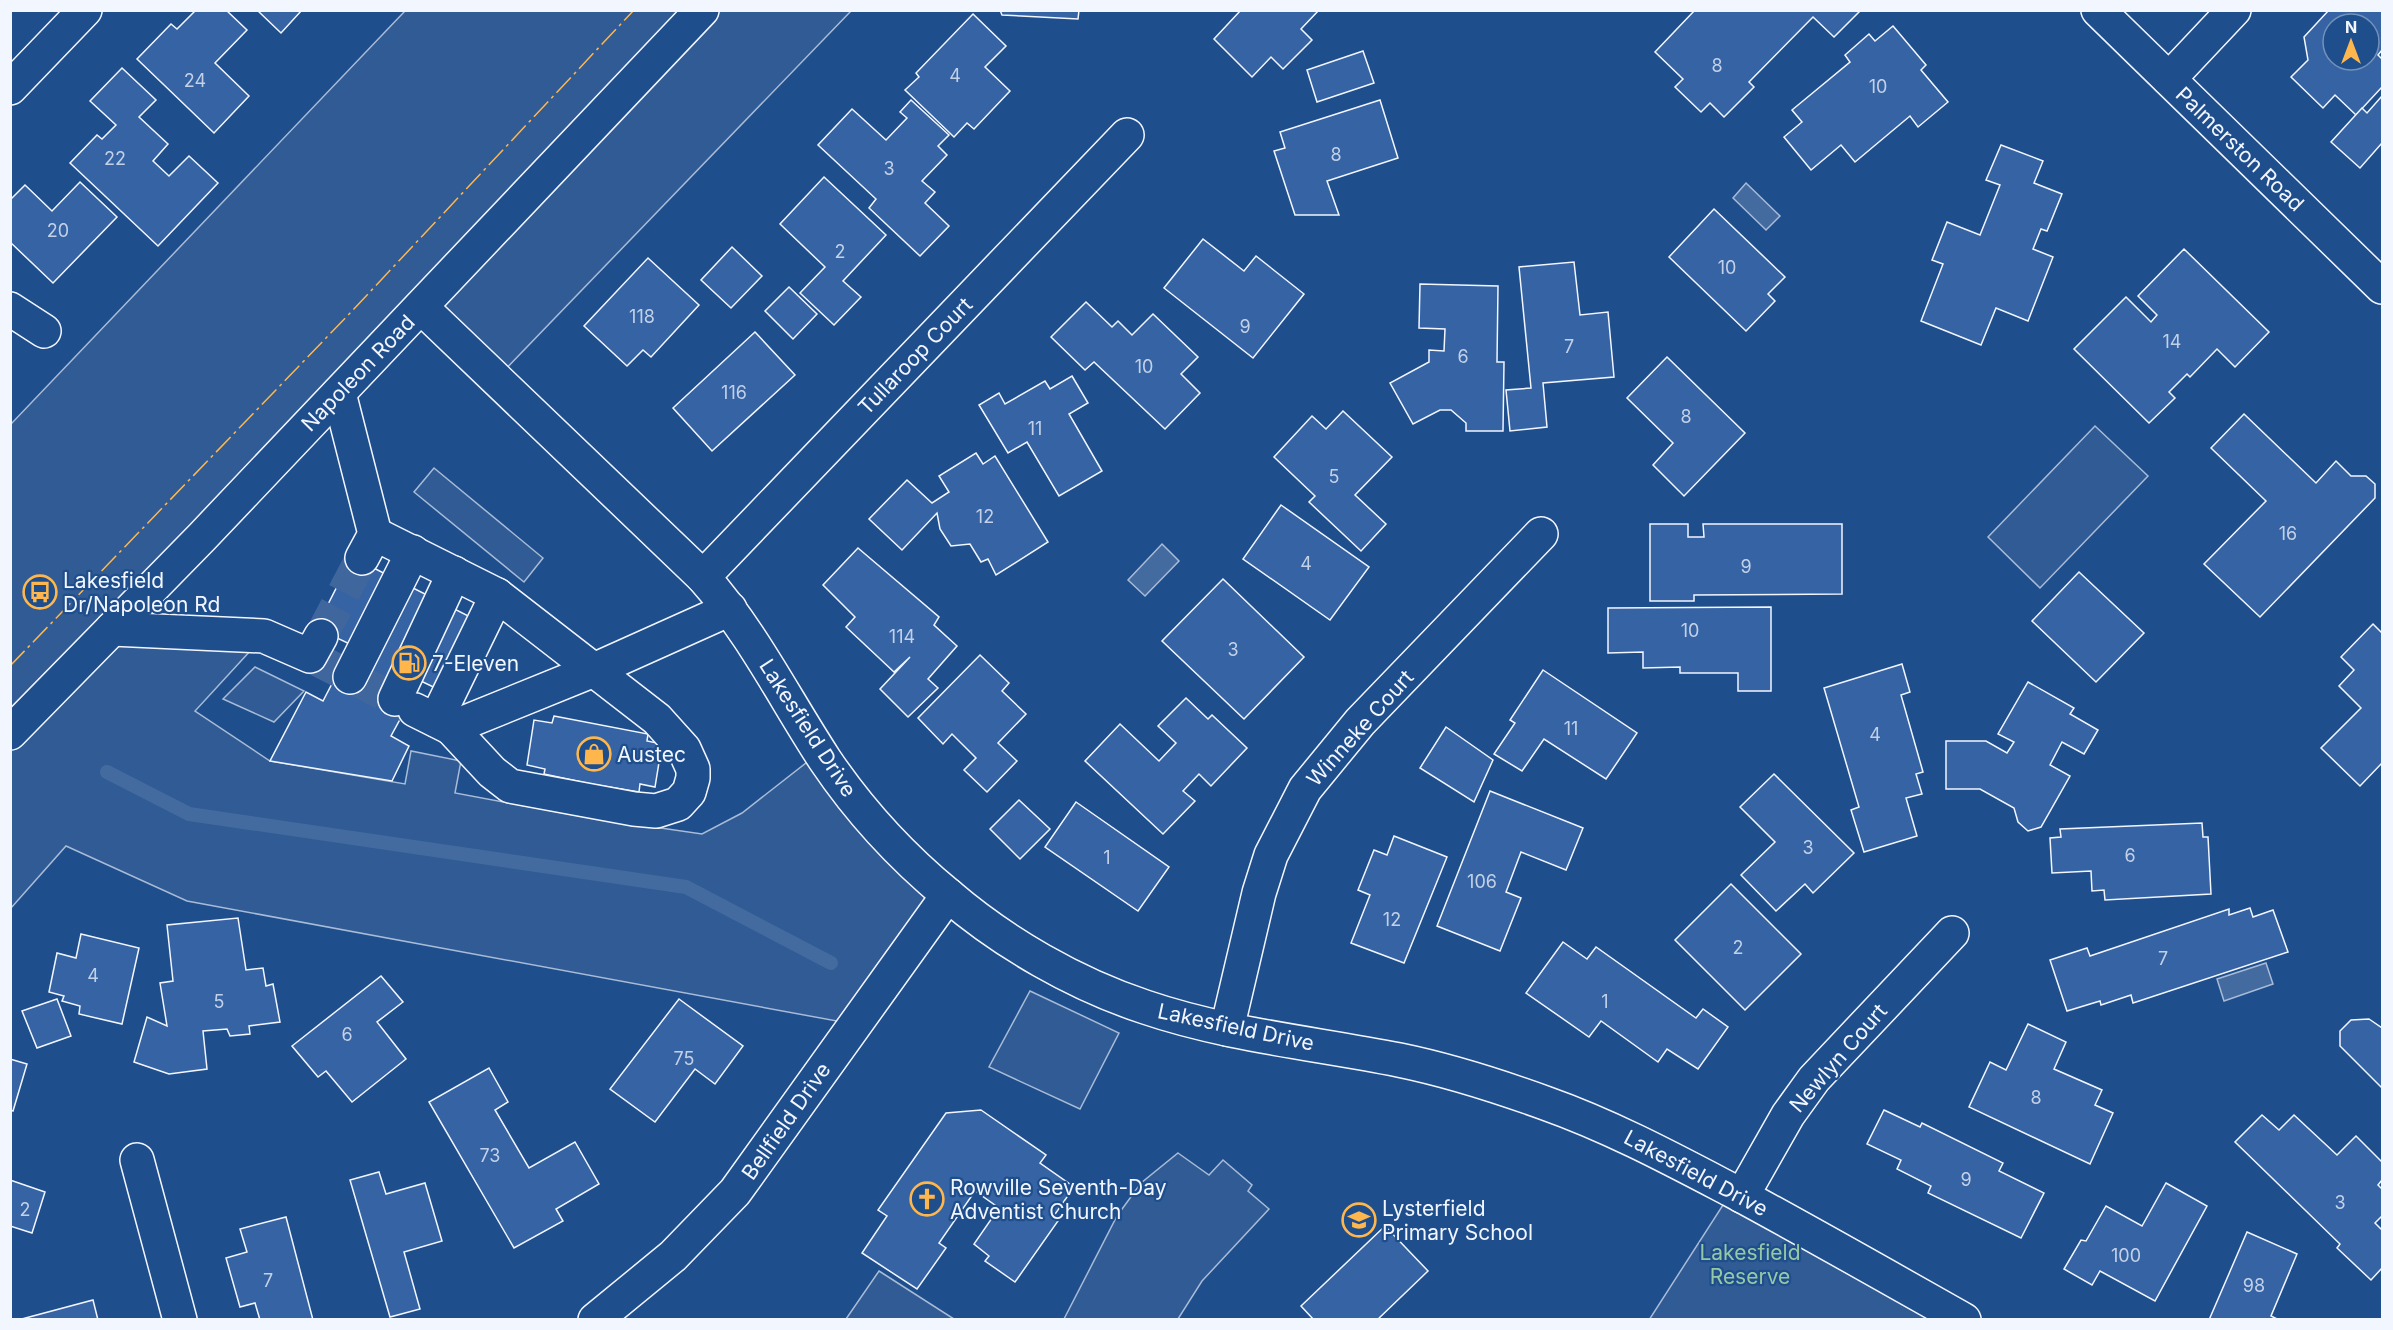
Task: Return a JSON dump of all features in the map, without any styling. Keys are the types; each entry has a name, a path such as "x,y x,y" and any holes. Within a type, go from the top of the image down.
{"street":[{"path":"10,88 85,10"},
{"name":"Napoleon Road","path":"10,733 339,393 702,10"},
{"name":"Palmerston Road","path":"2098,10 2382,287"},
{"path":"2169,79 2234,10"},
{"name":"Tullaroop Court","path":"703,577 1127,135"},
{"name":"Lakesfield Drive","path":"421,307 703,577 730,609 824,758 854,799 948,895 1051,966 1118,998 1227,1029 1404,1061 1544,1102 1615,1130 1742,1196 1964,1320"},
{"path":"10,309 44,331"},
{"path":"339,393 369,546 413,552 497,595 657,719 690,760 693,778 689,792 673,807 656,811 510,786 424,714"},
{"name":"Winneke Court","path":"1227,1029 1259,892 1283,828 1305,789 1360,722 1541,534"},
{"path":"350,677 413,552"},
{"path":"424,714 454,573"},
{"path":"424,714 497,595"},
{"path":"424,714 594,670 730,609"},
{"path":"112,629 264,636 310,656 321,636"},
{"name":"Bellfield Drive","path":"595,1320 673,1256 735,1192 948,895"},
{"name":"Newlyn Court","path":"1742,1196 1788,1114 1814,1079 1952,933"},
{"path":"136,1160 180,1320"}],"shaded area":[{"path":"405,11 851,11 497,378 421,307 113,629 264,636 195,711 270,761 405,784 411,751 461,761 455,793 585,817 702,834 742,813 820,752 948,895 853,1024 187,901 66,846 11,908 11,424"},
{"path":"1746,183 1780,216 1766,230 1733,198"},
{"path":"2095,426 2148,476 2040,588 1988,537"},
{"path":"434,468 543,558 524,582 414,492"},
{"path":"1162,544 1179,561 1145,596 1128,580"},
{"path":"255,667 304,691 274,722 223,699"},
{"path":"2266,963 2273,984 2224,1001 2217,979"},
{"path":"1030,991 1119,1033 1080,1109 989,1067"},
{"path":"1178,1153 1209,1175 1223,1160 1252,1185 1248,1191 1269,1209 1202,1281 1178,1319 1064,1319 1117,1216 1141,1183"},
{"name":"Lakesfield Reserve","path":"1732,1191 1964,1320 1649,1320"},
{"path":"879,1271 954,1319 846,1319"}],"building":[{"path":"196,10 226,10 247,30 215,63 249,96 214,133 137,59 171,24 177,29"},
{"path":"257,10 302,10 281,33"},
{"path":"1000,10 1079,10 1078,19 1002,15"},
{"path":"1241,10 1319,10 1301,29 1312,40 1283,69 1271,57 1252,77 1214,39"},
{"path":"1695,10 1861,10 1834,37 1813,17 1749,82 1754,87 1724,117 1710,103 1701,112 1675,87 1683,79 1655,52"},
{"path":"2329,10 2382,10 2382,50 2381,12 2327,12"},
{"path":"973,14 1006,46 985,67 1010,91 974,129 967,123 954,137 905,90 919,77 916,73"},
{"path":"2321,19 2321,72 2381,72 2381,58 2382,87 2356,115 2335,95 2323,108 2291,77 2308,60 2304,37"},
{"path":"1893,26 1926,65 1921,70 1948,102 1918,127 1910,116 1855,162 1841,145 1811,170 1784,137 1802,122 1792,110 1850,62 1845,55 1869,34 1875,41"},
{"path":"1363,51 1374,83 1317,102 1307,70"},
{"path":"122,68 156,100 139,117 168,144 153,161 169,176 189,156 218,183 158,246 70,163 97,135 102,139 116,125 90,101"},
{"path":"2382,96 2382,143 2360,168 2331,142 2362,108 2367,113"},
{"path":"911,100 949,135 938,146 947,155 922,181 935,192 925,203 949,226 920,256 869,208 876,199 818,145 852,109 886,140 907,118 900,112"},
{"path":"1380,100 1398,158 1327,181 1339,215 1295,215 1274,151 1285,148 1280,132"},
{"path":"2001,145 2043,161 2034,183 2062,194 2047,231 2041,229 2033,249 2053,257 2028,321 1996,308 1981,345 1921,321 1943,264 1932,260 1947,222 1980,235 2000,185 1986,180"},
{"path":"824,177 886,235 843,281 861,297 834,325 800,293 825,267 780,224"},
{"path":"80,182 117,217 53,283 10,242 10,200 25,185 52,211"},
{"path":"1714,209 1785,277 1768,294 1775,301 1746,331 1669,257"},
{"path":"1203,239 1244,271 1256,256 1304,294 1253,358 1164,288"},
{"path":"732,247 762,276 731,308 701,280"},
{"path":"2184,249 2269,332 2235,367 2217,349 2190,377 2187,374 2169,392 2175,398 2149,423 2074,349 2126,297 2151,322 2157,315 2138,296"},
{"path":"648,258 699,305 651,357 643,350 627,366 584,326"},
{"path":"1574,262 1580,315 1608,312 1614,377 1543,383 1547,427 1510,431 1506,390 1531,388 1519,267"},
{"path":"1420,284 1498,286 1497,362 1504,362 1503,431 1466,431 1466,423 1451,410 1440,410 1413,424 1390,383 1429,362 1429,350 1444,351 1445,329 1419,328"},
{"path":"789,287 817,314 793,339 765,311"},
{"path":"1086,302 1112,327 1118,321 1132,335 1153,314 1198,357 1181,374 1200,393 1165,429 1094,362 1085,370 1051,337"},
{"path":"755,332 795,375 712,451 673,408"},
{"path":"1667,357 1745,433 1684,496 1653,465 1673,443 1627,398"},
{"path":"1072,376 1088,403 1069,414 1102,471 1059,496 1027,442 1008,453 979,405 999,393 1005,404 1045,381 1050,389"},
{"path":"1343,411 1392,457 1355,495 1386,524 1361,551 1309,502 1315,496 1274,457 1312,416 1326,429"},
{"path":"2244,414 2316,483 2336,461 2351,476 2366,476 2375,484 2375,498 2260,617 2204,564 2266,501 2211,448"},
{"path":"976,453 983,464 995,456 1048,542 996,575 988,559 981,562 970,544 951,546 940,529 937,513 902,550 869,519 907,480 932,503 949,492 939,476"},
{"path":"1281,505 1369,567 1330,620 1243,559"},
{"path":"1650,524 1688,524 1688,537 1704,537 1703,524 1842,524 1842,594 1694,595 1694,601 1650,601"},
{"path":"858,548 939,617 934,625 957,646 928,679 938,688 908,717 880,689 910,657 894,672 846,627 855,617 823,585"},
{"name":"7-Eleven","path":"352,557 492,628 456,698 421,681 391,736 409,746 392,781 270,761 306,692 323,701 352,645 316,628"},
{"path":"2079,572 2144,633 2096,682 2032,621"},
{"path":"1223,579 1304,657 1244,719 1162,641"},
{"path":"1771,607 1771,691 1738,691 1738,673 1680,673 1680,667 1643,668 1643,652 1608,653 1608,608"},
{"path":"2373,624 2382,633 2382,763 2360,786 2321,748 2361,708 2339,686 2354,670 2341,657"},
{"path":"980,655 1009,683 1002,691 1026,714 998,743 1017,761 987,792 964,770 976,758 952,734 943,744 918,718"},
{"path":"1902,664 1910,692 1901,695 1923,772 1916,774 1922,794 1906,798 1917,836 1864,852 1851,810 1859,807 1824,688"},
{"path":"1543,670 1637,733 1606,779 1544,739 1522,771 1494,754 1515,723 1510,720"},
{"path":"2028,682 2074,708 2070,714 2098,730 2084,754 2062,742 2050,765 2070,776 2041,827 2028,831 2018,822 2014,808 1980,789 1946,789 1946,741 1986,741 2007,753 2014,742 1998,734"},
{"path":"1186,698 1208,719 1212,715 1247,748 1211,786 1199,774 1183,791 1195,801 1163,834 1085,761 1120,724 1159,761 1176,743 1158,726"},
{"name":"Austec","path":"554,716 648,734 647,741 662,744 655,787 640,784 639,792 591,784 544,774 545,769 527,765 534,720 552,723"},
{"path":"1446,727 1493,760 1474,802 1420,768"},
{"path":"1774,774 1854,853 1813,893 1805,884 1776,911 1741,875 1775,842 1740,807"},
{"path":"1490,791 1583,828 1566,870 1521,852 1506,892 1521,898 1500,951 1437,926"},
{"path":"1019,800 1050,829 1020,859 990,829"},
{"path":"1076,802 1169,867 1138,911 1045,847"},
{"path":"2202,823 2203,837 2208,837 2211,894 2105,900 2104,890 2092,891 2091,871 2052,873 2050,838 2061,837 2060,829"},
{"path":"1394,836 1447,857 1404,963 1351,943 1370,895 1358,890 1374,850 1387,855"},
{"path":"1731,884 1801,954 1745,1010 1675,940"},
{"path":"2250,908 2253,917 2273,910 2288,952 2133,1003 2131,995 2101,1005 2100,1001 2067,1011 2050,960 2087,948 2090,956 2229,909 2229,915"},
{"path":"238,918 246,970 263,968 266,986 273,984 280,1022 249,1026 250,1034 230,1036 227,1029 203,1031 207,1069 169,1074 134,1062 147,1017 167,1026 160,983 173,981 167,925"},
{"path":"81,934 139,948 122,1024 79,1014 80,1006 62,1001 64,996 49,992 57,953 76,958"},
{"path":"1563,942 1587,959 1596,947 1696,1018 1703,1009 1728,1027 1698,1069 1667,1049 1658,1062 1601,1021 1589,1037 1526,993"},
{"path":"381,976 403,1002 377,1022 406,1059 352,1102 326,1071 318,1077 292,1046"},
{"path":"57,999 71,1036 37,1048 22,1011"},
{"path":"679,999 743,1046 715,1084 695,1069 655,1122 610,1089"},
{"path":"2369,1019 2382,1028 2382,1088 2340,1046 2340,1031 2351,1020"},
{"path":"2028,1024 2066,1042 2054,1069 2102,1090 2095,1105 2113,1113 2090,1164 1969,1107 1990,1062 2006,1070"},
{"path":"10,1059 27,1064 13,1111 10,1110"},
{"path":"489,1068 508,1102 495,1110 529,1168 575,1142 599,1184 556,1209 563,1221 514,1248 429,1102"},
{"name":"Rowville Seventh-Day Adventist Church","path":"981,1110 1046,1155 1040,1163 1074,1187 1053,1217 1058,1221 1015,1282 985,1261 989,1256 974,1244 999,1208 975,1191 939,1243 946,1248 917,1289 862,1253 887,1216 878,1210 946,1113"},
{"path":"1884,1110 1920,1127 1922,1123 2003,1163 1999,1171 2044,1193 2021,1238 1928,1193 1931,1186 1897,1169 1901,1160 1867,1144"},
{"path":"2262,1115 2279,1130 2294,1115 2337,1155 2356,1136 2382,1162 2382,1180 2378,1185 2382,1189 2382,1216 2375,1223 2382,1230 2382,1268 2371,1280 2337,1248 2340,1244 2235,1142"},
{"path":"379,1172 386,1194 425,1183 442,1241 404,1252 420,1309 390,1317 350,1180"},
{"path":"10,1180 45,1192 32,1233 10,1226"},
{"path":"2166,1183 2207,1206 2155,1301 2100,1271 2092,1285 2064,1269 2081,1240 2086,1241 2106,1206 2142,1226"},
{"path":"286,1217 313,1320 260,1320 255,1303 240,1307 226,1258 247,1252 240,1229"},
{"path":"1385,1226 1428,1271 1377,1320 1314,1320 1301,1306"},
{"path":"2247,1232 2297,1254 2271,1316 2279,1320 2209,1320"},
{"path":"93,1300 98,1320 18,1320"}],"waterway":[{"path":"107,772 189,814 686,887 831,963"}],"tunnel":[{"path":"321,636 362,558"},
{"path":"310,656 415,710"}],"power":[{"path":"10,666 352,311 634,10"}],"place":[{"name":"Lakesfield Dr/Napoleon Rd","path":"40,592"},
{"name":"7-Eleven","path":"409,663"},
{"name":"Austec","path":"594,754"},
{"name":"Rowville Seventh-Day Adventist Church","path":"927,1199"},
{"name":"Lysterfield Primary School","path":"1359,1220"}]}
